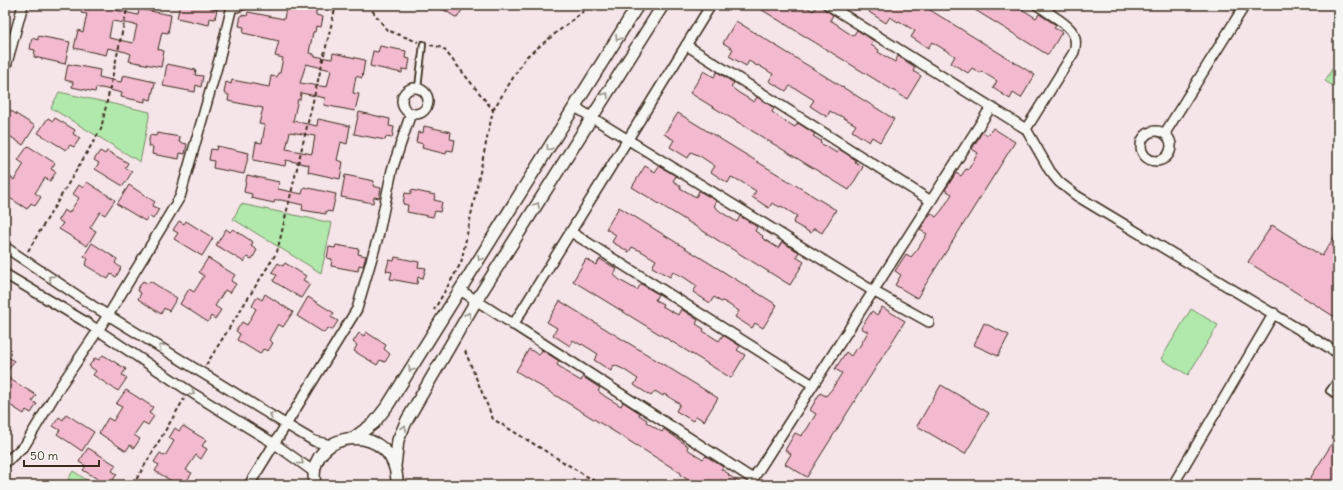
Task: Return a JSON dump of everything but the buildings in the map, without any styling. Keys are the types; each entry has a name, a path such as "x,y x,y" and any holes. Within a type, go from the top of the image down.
{"street":[{"path":"5,70 23,5"},
{"path":"5,463 25,445 61,385 109,314 180,197 219,60 231,6 242,5"},
{"path":"355,437 374,423 388,405 638,5"},
{"path":"396,475 398,440 407,420 476,301 663,5"},
{"path":"513,325 711,5"},
{"path":"828,5 1026,129 1050,171 1059,182 1077,196 1338,353"},
{"path":"1026,129 1074,52 1077,44 1073,30 1048,8 1037,5"},
{"path":"1165,133 1245,5"},
{"path":"686,45 931,201"},
{"path":"409,88 418,88 425,93 428,101 427,106 419,114 411,113 404,109 402,98 409,88"},
{"path":"575,107 873,291 929,322"},
{"path":"460,290 753,479 991,107"},
{"path":"249,485 276,444 357,309 378,238 392,170 411,113"},
{"path":"571,232 813,385"},
{"path":"5,247 93,306 109,314 287,425 314,441 331,445"},
{"path":"5,274 84,321 189,391 276,444 314,472"},
{"path":"1173,485 1274,314"},
{"path":"315,485 314,472 320,457 331,445 342,439 355,437 368,439 379,445 389,454 396,475 404,485"}],"lane":[{"path":"418,88 423,44"},
{"path":"1338,378 1329,391 1338,397"}],"path":[{"path":"23,259 100,129 128,5"},
{"path":"202,373 276,252 336,5"},
{"path":"368,5 387,30 423,44 443,48 493,110"},
{"path":"433,312 460,263 493,110 526,57 591,5"},
{"path":"464,350 493,419 600,485"},
{"path":"134,485 189,391"}],"green space":[{"path":"1338,59 1338,89 1325,81"},
{"path":"59,92 150,112 140,162 51,108"},
{"path":"241,204 332,223 321,273 233,219"},
{"path":"1191,309 1218,325 1188,375 1161,359"},
{"path":"73,471 94,485 65,485"}]}
